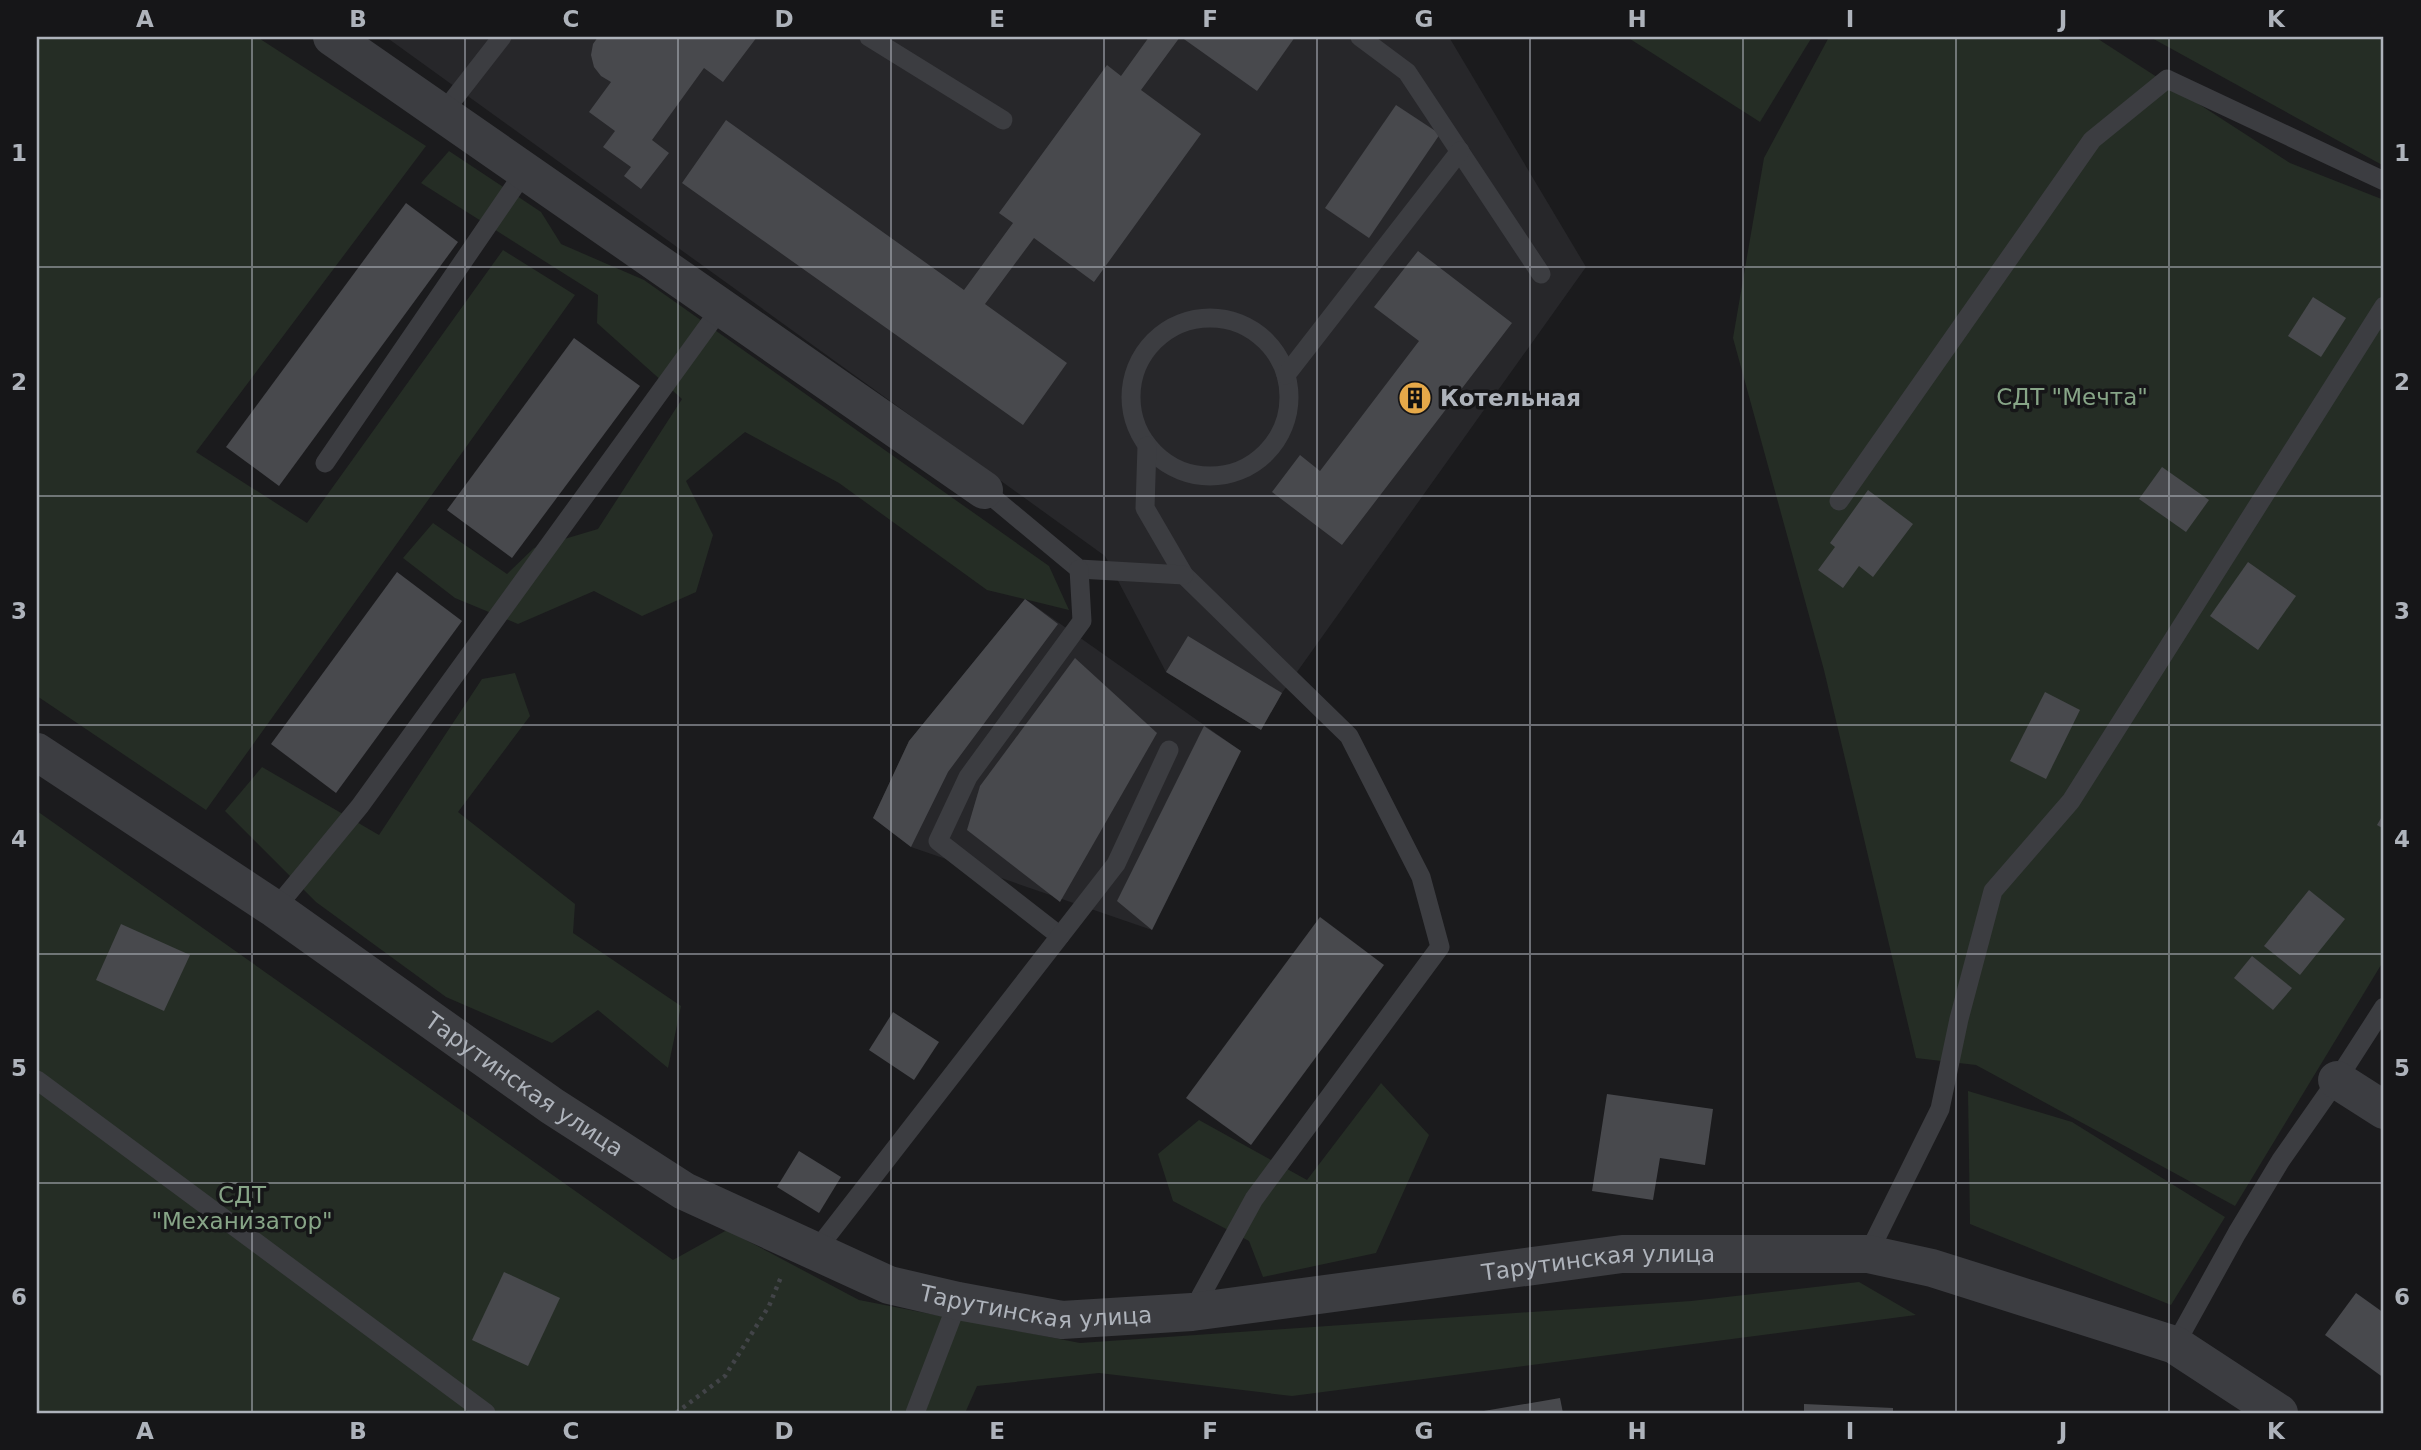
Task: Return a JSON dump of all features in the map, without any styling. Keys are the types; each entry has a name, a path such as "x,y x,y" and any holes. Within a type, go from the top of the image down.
{"street":[{"path":"332,37 984,490"},
{"name":"Тарутинская улица","path":"37,752 275,909 552,1106 684,1191 889,1285 1062,1320 1192,1312 1622,1254 1868,1254 1932,1268 2175,1345 2279,1413"},
{"path":"2337,1080 2384,1110"}],"lane":[{"path":"442,114 502,37"},
{"path":"869,37 1003,120"},
{"path":"1360,37 1407,72 1541,274"},
{"path":"1839,501 2092,141 2167,79 2384,181"},
{"path":"1286,375 1460,151"},
{"path":"325,463 525,171"},
{"path":"1868,1254 1940,1109 1959,1018 1993,891 2071,801 2384,306"},
{"path":"275,909 360,807 721,307"},
{"path":"1219,318 1248,327 1272,347 1286,375 1289,405 1279,435 1259,459 1232,473 1201,476 1171,466 1147,446 1133,419 1130,388 1140,359 1160,334 1188,321 1219,318"},
{"path":"1147,446 1145,508 1184,575 1349,736 1421,877 1440,947 1254,1199 1192,1312"},
{"path":"984,490 1079,569 1184,575"},
{"path":"1060,936 938,841 968,777 1082,621 1079,569"},
{"path":"804,1248 1116,864 1169,750"},
{"path":"2175,1345 2274,1170 2384,1007"},
{"path":"37,1080 486,1413"},
{"path":"915,1413 958,1301"}],"path":[{"path":"676,1413 725,1376 804,1248"}],"shaded area":[{"path":"386,37 1449,37 1586,267 1282,693 1261,730 1166,672 1105,556"},
{"path":"1025,599 1241,751 1152,930 911,847 873,818 909,741"}],"green space":[{"path":"37,37 257,37 426,146 196,452 307,523 503,250 575,295 206,810 37,696"},
{"path":"1627,37 1812,37 1760,122"},
{"name":"СДТ \"Мечта\"","path":"1829,37 2095,37 2290,163 2384,200 2384,960 2235,1206 1976,1065 1916,1058 1824,670 1733,338 1764,158"},
{"path":"2150,37 2384,37 2384,166"},
{"path":"449,151 541,212 561,244 644,280 1049,566 1069,610 987,590 839,483 745,432 686,481 713,535 696,592 642,616 594,591 518,624 455,598 403,558 433,523 507,574 534,548 598,529 682,399 597,323 598,295 421,183"},
{"path":"515,673 530,716 458,812 575,904 573,933 681,1006 668,1068 598,1010 552,1043 446,997 316,902 225,811 262,767 379,835 482,679"},
{"name":"СДТ \"Механизатор\"","path":"37,811 673,1260 727,1230 859,1300 1080,1343 1691,1301 1859,1282 1916,1315 1292,1396 1099,1373 977,1386 965,1413 37,1413"},
{"path":"1381,1083 1429,1135 1376,1253 1263,1277 1249,1241 1173,1201 1158,1154 1199,1120 1307,1180"},
{"path":"1968,1091 2072,1122 2225,1217 2171,1305 1970,1224"}],"building":[{"path":"598,37 757,37 723,82 704,68 652,140 669,153 641,189 624,176 631,167 603,147 615,131 589,112 611,82 601,76 594,67 591,55 593,44"},
{"path":"1149,37 1180,37 1141,90 1201,134 1094,282 1034,238 985,304 1067,363 1023,425 682,183 726,120 964,290 1013,223 999,213 1107,65 1121,76"},
{"path":"1181,37 1295,37 1257,91"},
{"path":"1396,105 1440,134 1369,238 1325,208"},
{"path":"406,203 458,242 279,486 226,447"},
{"name":"Котельная","path":"1418,251 1512,323 1342,545 1272,492 1300,455 1320,471 1419,341 1374,307"},
{"path":"2313,297 2346,318 2321,357 2288,336"},
{"path":"574,338 640,386 512,558 447,510"},
{"path":"2162,467 2209,500 2186,532 2139,499"},
{"path":"1868,490 1913,524 1873,577 1859,566 1843,588 1818,570 1835,547 1830,543"},
{"path":"2248,562 2296,596 2258,650 2210,616"},
{"path":"397,572 462,621 336,793 271,744"},
{"path":"1025,599 1058,624 948,772 911,847 873,818 909,741"},
{"path":"1188,636 1282,693 1261,730 1166,672"},
{"path":"1075,658 1157,733 1060,902 967,830 980,786"},
{"path":"2045,692 2080,710 2046,779 2010,761"},
{"path":"1204,726 1241,751 1152,930 1117,901"},
{"path":"2384,813 2384,829 2377,825"},
{"path":"2309,890 2345,919 2300,975 2264,946"},
{"path":"1320,917 1384,965 1251,1145 1186,1098"},
{"path":"121,924 190,955 164,1011 96,980"},
{"path":"2252,956 2292,988 2273,1010 2234,978"},
{"path":"893,1012 939,1042 914,1080 869,1050"},
{"path":"1607,1094 1713,1109 1705,1165 1660,1158 1653,1200 1592,1191"},
{"path":"799,1151 841,1177 819,1213 777,1187"},
{"path":"504,1272 560,1298 528,1366 472,1340"},
{"path":"2356,1293 2384,1313 2384,1378 2325,1335"},
{"path":"1560,1398 1563,1413 1478,1412"},
{"path":"1804,1404 1893,1408 1893,1413 1804,1413"}],"place":[{"name":"Котельная","path":"1415,398"}]}
